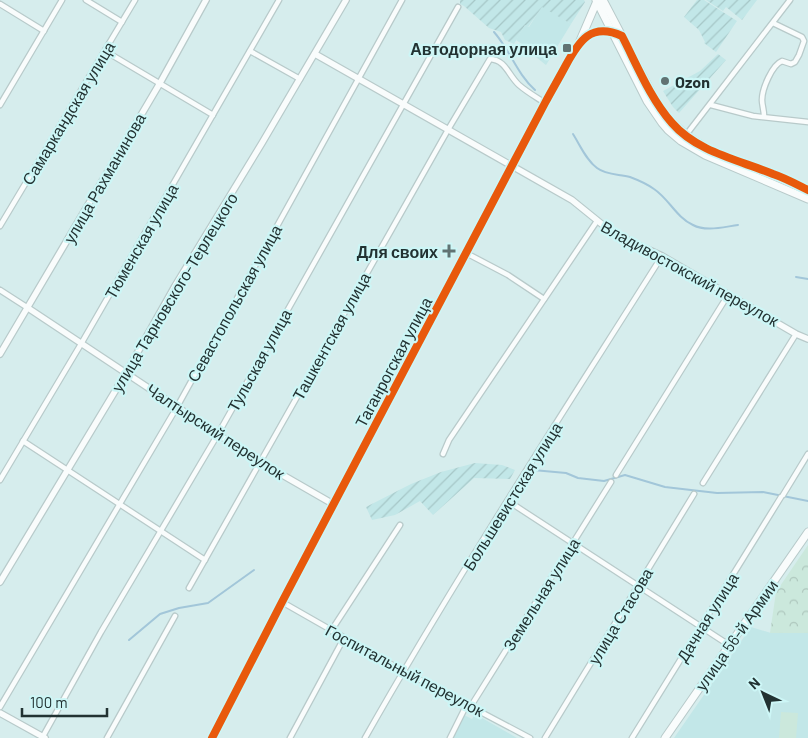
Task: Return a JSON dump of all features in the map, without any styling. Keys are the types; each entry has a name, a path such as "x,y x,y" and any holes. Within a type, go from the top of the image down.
{"main road":[{"path":"599,0 612,32 650,106 662,123 681,141 717,161 772,182 808,199"},
{"path":"599,0 622,36 662,111 673,124 686,135 720,154 774,174 808,190"},
{"name":"Таганрогская улица","path":"212,738 333,504 545,103 579,43 599,0"},
{"path":"579,43 590,34 600,31 612,32 622,36"},
{"name":"улица 56-й Армии","path":"665,738 808,532"}],"street":[{"path":"0,105 62,0"},
{"path":"86,0 122,22"},
{"name":"Самаркандская улица","path":"0,226 135,0"},
{"name":"улица Рахманинова","path":"0,354 160,83 206,0"},
{"name":"Тюменская улица","path":"0,480 81,344 279,0"},
{"name":"улица Тарновского-Терлецкого","path":"0,582 126,373 175,286 220,214 346,0"},
{"name":"Севастопольская улица","path":"0,707 176,407 360,79 402,0"},
{"path":"686,135 790,0"},
{"path":"0,4 44,31"},
{"name":"Тульская улица","path":"43,738 160,530 218,434 458,7"},
{"path":"764,116 762,93 773,68 776,63 782,61 791,64 795,62 804,41 802,37 772,23"},
{"path":"105,51 213,115"},
{"path":"250,51 300,79"},
{"name":"Владивостокский переулок","path":"315,54 449,128 512,167 572,200 614,234 662,256 796,334 808,339"},
{"name":"Ташкентская улица","path":"189,588 449,128 490,59 497,60 505,65 517,83 545,103"},
{"path":"711,105 753,116 808,122"},
{"path":"443,454 449,440 597,221"},
{"path":"466,253 508,275 544,299"},
{"name":"Большевистская улица","path":"365,738 403,672 508,501 662,256"},
{"name":"Чалтырский переулок","path":"0,290 260,462 333,504"},
{"path":"616,475 728,295"},
{"path":"703,484 796,334"},
{"path":"23,440 205,560"},
{"name":"Дачная улица","path":"632,738 808,454"},
{"name":"Земельная улица","path":"450,738 469,705 574,544 611,482"},
{"name":"улица Стасова","path":"545,738 694,494"},
{"path":"508,501 729,645"},
{"path":"332,631 400,525"},
{"name":"Госпитальный переулок","path":"282,602 403,672 530,738"},
{"path":"107,738 175,616"},
{"path":"290,738 344,638"},
{"path":"0,713 43,738"}],"shaded area":[{"path":"460,0 584,0 585,2 571,24 542,7 528,27 525,25 514,44 505,40 501,32 489,28 460,4"},
{"path":"697,0 704,0 737,21 716,52 704,43 699,30 684,17"},
{"path":"706,0 757,0 742,20 726,7 723,11"},
{"path":"542,6 571,24 546,65 527,50 528,48 516,40 525,25 529,27"},
{"path":"718,54 726,60 679,113 663,91 700,71"},
{"path":"475,463 502,465 515,470 510,479 474,478 433,515 420,501 395,515 372,520 366,507 411,484 441,472"},
{"path":"751,627 771,633 808,633 808,738 674,738"},
{"path":"475,714 517,738 453,738 464,715 472,719"}],"green space":[{"path":"808,545 808,633 770,633 776,592"},
{"path":"781,712 798,713 796,738 779,738"}],"waterway":[{"path":"494,32 505,46 523,77 535,90"},
{"path":"573,134 586,157 593,165 608,173 630,177 648,185 659,193 687,222 709,229 738,225"},
{"path":"796,277 808,279"},
{"path":"533,470 566,473 578,478 604,481 625,475 665,487 717,493 763,492 808,501"},
{"path":"129,640 160,614 179,608 208,603 254,570"}],"cycle path":[{"path":"212,738 545,103 576,48 587,36 602,31 622,36 657,103 682,133 719,154 782,177 808,190"}],"place":[{"name":"Автодорная улица","path":"567,48"},
{"name":"Ozon","path":"665,81"},
{"name":"Для своих","path":"449,251"}]}
